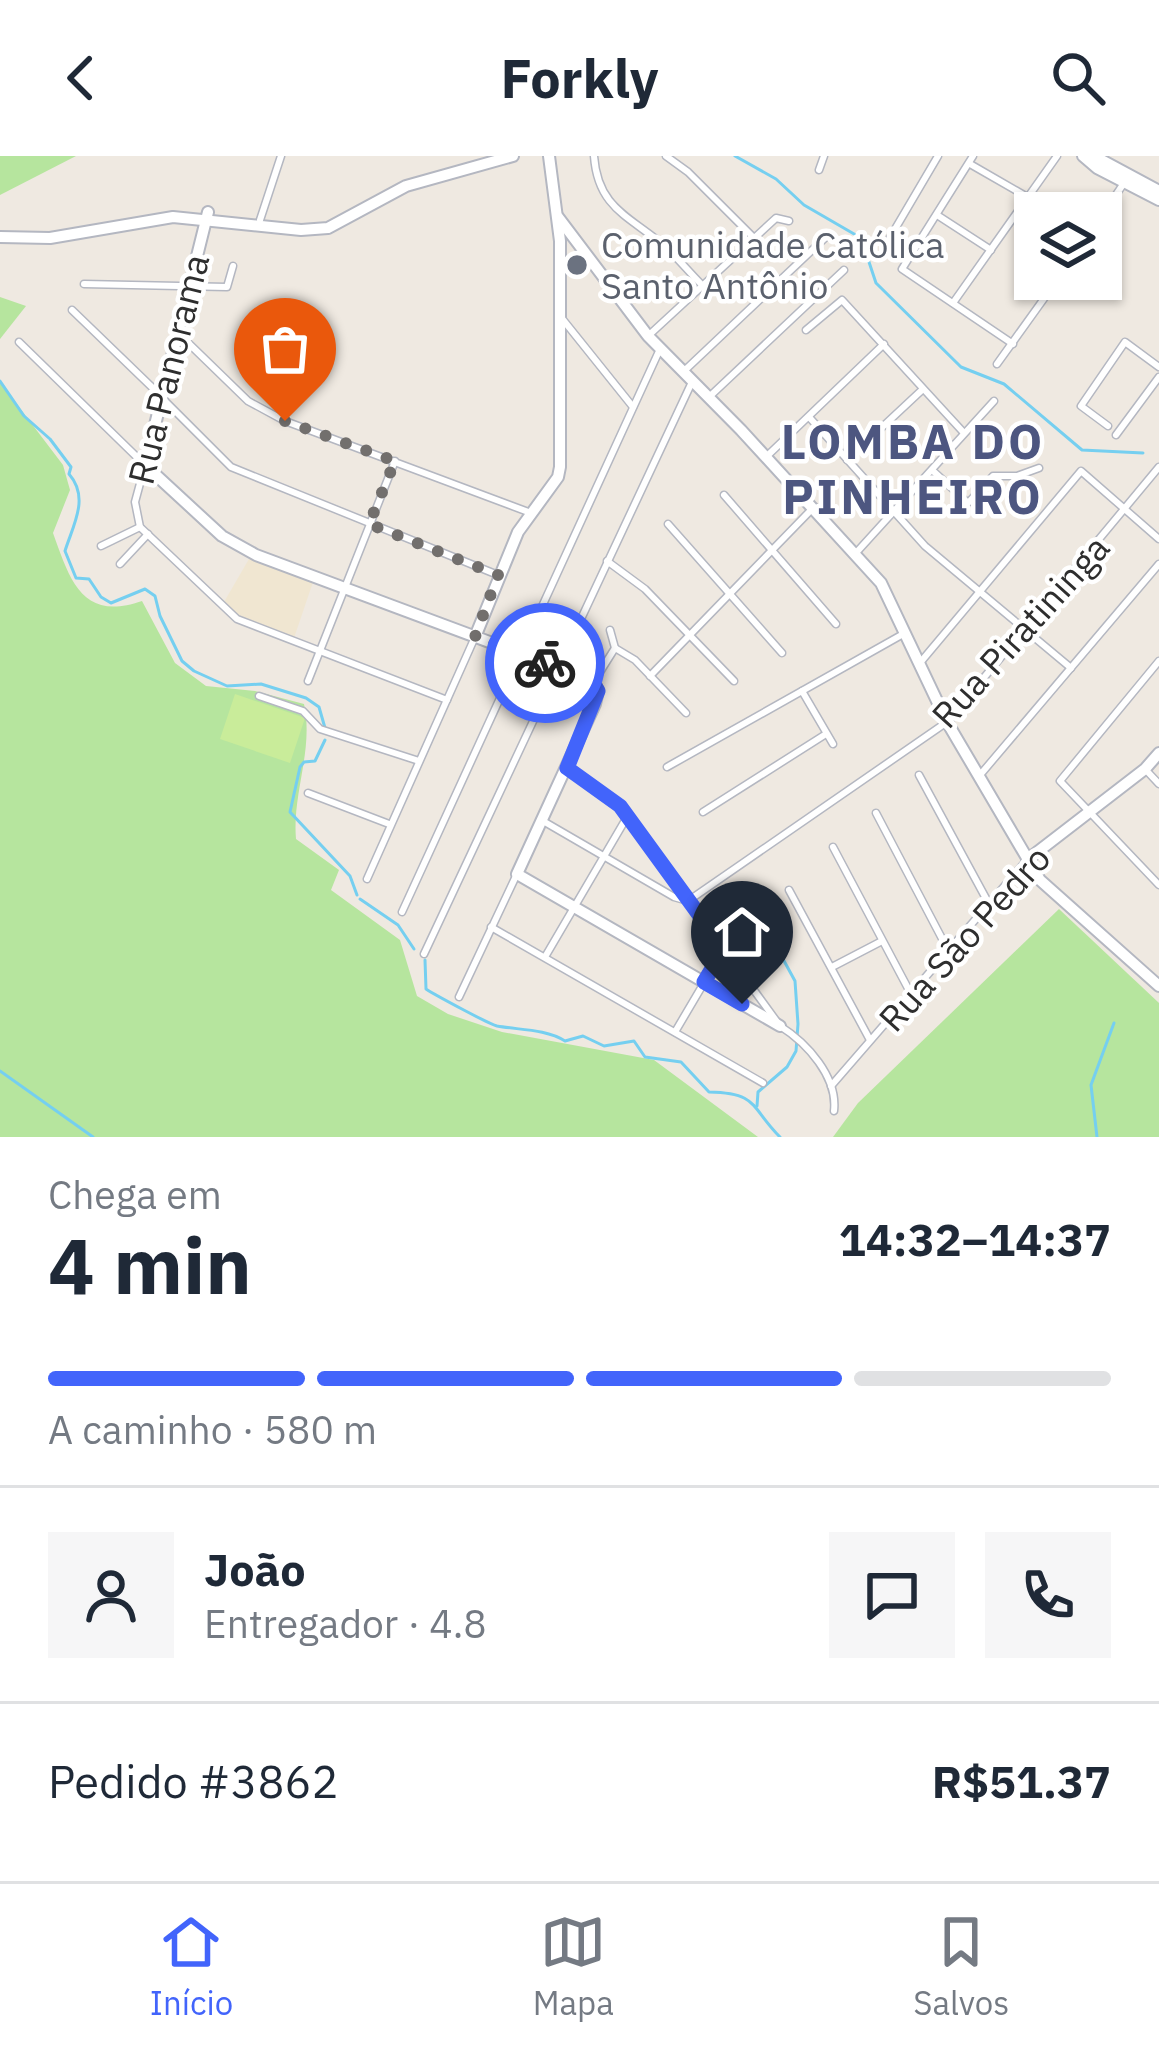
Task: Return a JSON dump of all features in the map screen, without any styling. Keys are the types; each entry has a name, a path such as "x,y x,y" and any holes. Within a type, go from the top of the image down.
{"street":[{"path":"260,220 281,156"},
{"path":"0,235 50,233 157,213 325,223 404,181 487,156"},
{"path":"206,215 301,230 328,228 406,186 513,156"},
{"path":"367,879 498,575 531,513 558,477 558,217 549,156"},
{"path":"594,156 596,180 604,196 668,249 702,285"},
{"path":"666,156 753,237"},
{"path":"819,170 824,156"},
{"path":"888,242 938,156"},
{"path":"1033,192 1058,156"},
{"path":"1083,156 1159,200"},
{"path":"1094,156 1159,190"},
{"path":"1013,344 902,269 971,160 1020,192"},
{"path":"1118,192 1124,183"},
{"name":"Rua Panorama","path":"206,215 135,502 140,527 237,620 447,700"},
{"path":"937,215 991,250"},
{"path":"558,217 648,336 881,583 947,722 1050,892 1159,986"},
{"path":"648,336 776,218 789,221"},
{"path":"953,303 1014,219"},
{"path":"424,954 687,377 827,236"},
{"path":"84,284 227,286 233,266"},
{"path":"708,398 844,270"},
{"path":"806,330 842,300 964,433"},
{"path":"997,364 1043,300"},
{"path":"72,310 231,467 498,575"},
{"path":"560,315 633,407"},
{"path":"179,334 248,401 285,421 531,513"},
{"path":"19,342 222,536 256,555 594,681 595,704 459,998"},
{"path":"1108,426 1081,406 1125,342 1159,367"},
{"path":"766,457 884,344"},
{"path":"402,912 660,349"},
{"path":"1116,435 1159,377"},
{"path":"847,460 923,389"},
{"path":"855,555 994,401"},
{"path":"809,417 941,561 1071,668"},
{"path":"308,681 395,461"},
{"name":"Rua Piratininga","path":"688,901 947,722 1159,467"},
{"path":"932,470 970,503 993,476 1017,476 1039,468"},
{"path":"919,664 1081,471 1159,539"},
{"path":"724,495 836,624"},
{"path":"650,676 813,508"},
{"path":"668,524 782,652"},
{"path":"101,546 140,527"},
{"path":"120,563 148,534"},
{"path":"607,561 624,571 734,681"},
{"path":"980,775 1159,564"},
{"path":"610,630 615,648 635,660 686,713"},
{"path":"667,767 905,632"},
{"path":"594,681 615,648"},
{"path":"1159,661 1060,781 1159,885"},
{"path":"802,691 833,744"},
{"path":"260,696 303,711 320,729 419,761"},
{"path":"703,812 826,734"},
{"name":"Rua São Pedro","path":"831,1086 1028,860 1159,753"},
{"path":"567,768 607,793 627,817 780,1026"},
{"path":"1145,769 1159,784"},
{"path":"919,775 989,904"},
{"path":"308,794 390,824"},
{"path":"876,813 948,950"},
{"path":"545,957 627,817"},
{"path":"542,821 688,901"},
{"path":"833,847 911,994"},
{"path":"517,874 796,1036 831,1086 834,1111"},
{"path":"789,890 870,1040"},
{"path":"491,927 763,1083"},
{"path":"832,967 882,941"},
{"path":"675,1032 724,949"}],"shaded area":[{"path":"249,559 313,582 294,638 238,618 224,602"}],"green space":[{"path":"0,156 76,156 0,195"},
{"path":"0,297 26,306 0,339"},
{"path":"0,382 63,465 70,490 53,533 81,592 105,606 142,601 175,663 206,686 255,691 304,704 306,738 296,839 339,870 331,890 400,940 417,996 448,1014 502,1032 654,1060 758,1137 0,1137"},
{"path":"235,694 305,718 290,763 220,739"},
{"path":"1059,909 1159,1003 1159,1137 833,1137 858,1103"}],"waterway":[{"path":"735,156 861,238 876,283 961,367 1004,384 1082,450 1143,453"},
{"path":"0,381 24,416 71,467 79,502 65,551 76,578 89,579 111,603 145,589 155,596 182,661 194,671 227,686 261,684 306,698 319,707 325,728"},
{"path":"325,740 315,761 300,767 290,812 350,876 357,895"},
{"path":"360,899 398,925 414,949"},
{"path":"736,909 759,915 795,981 796,1051 787,1067 758,1092 757,1106"},
{"path":"425,960 426,989 484,1020 565,1041 583,1036 604,1046 634,1041 645,1057 681,1062 709,1092 746,1099 780,1137"},
{"path":"1097,1137 1091,1085 1114,1023"},
{"path":"0,1071 93,1137"}],"way so far":[{"path":"285,421 395,461 369,524 498,575 475,637 545,663"}],"place":[{"name":"Comunidade Católica Santo Antônio","path":"577,265"}],"district":[{"name":"LOMBA DO PINHEIRO","path":"913,468"}],"route":[{"path":"545,663 590,678 598,691 567,768 620,806 678,884 724,949 704,982 742,1004"}]}
